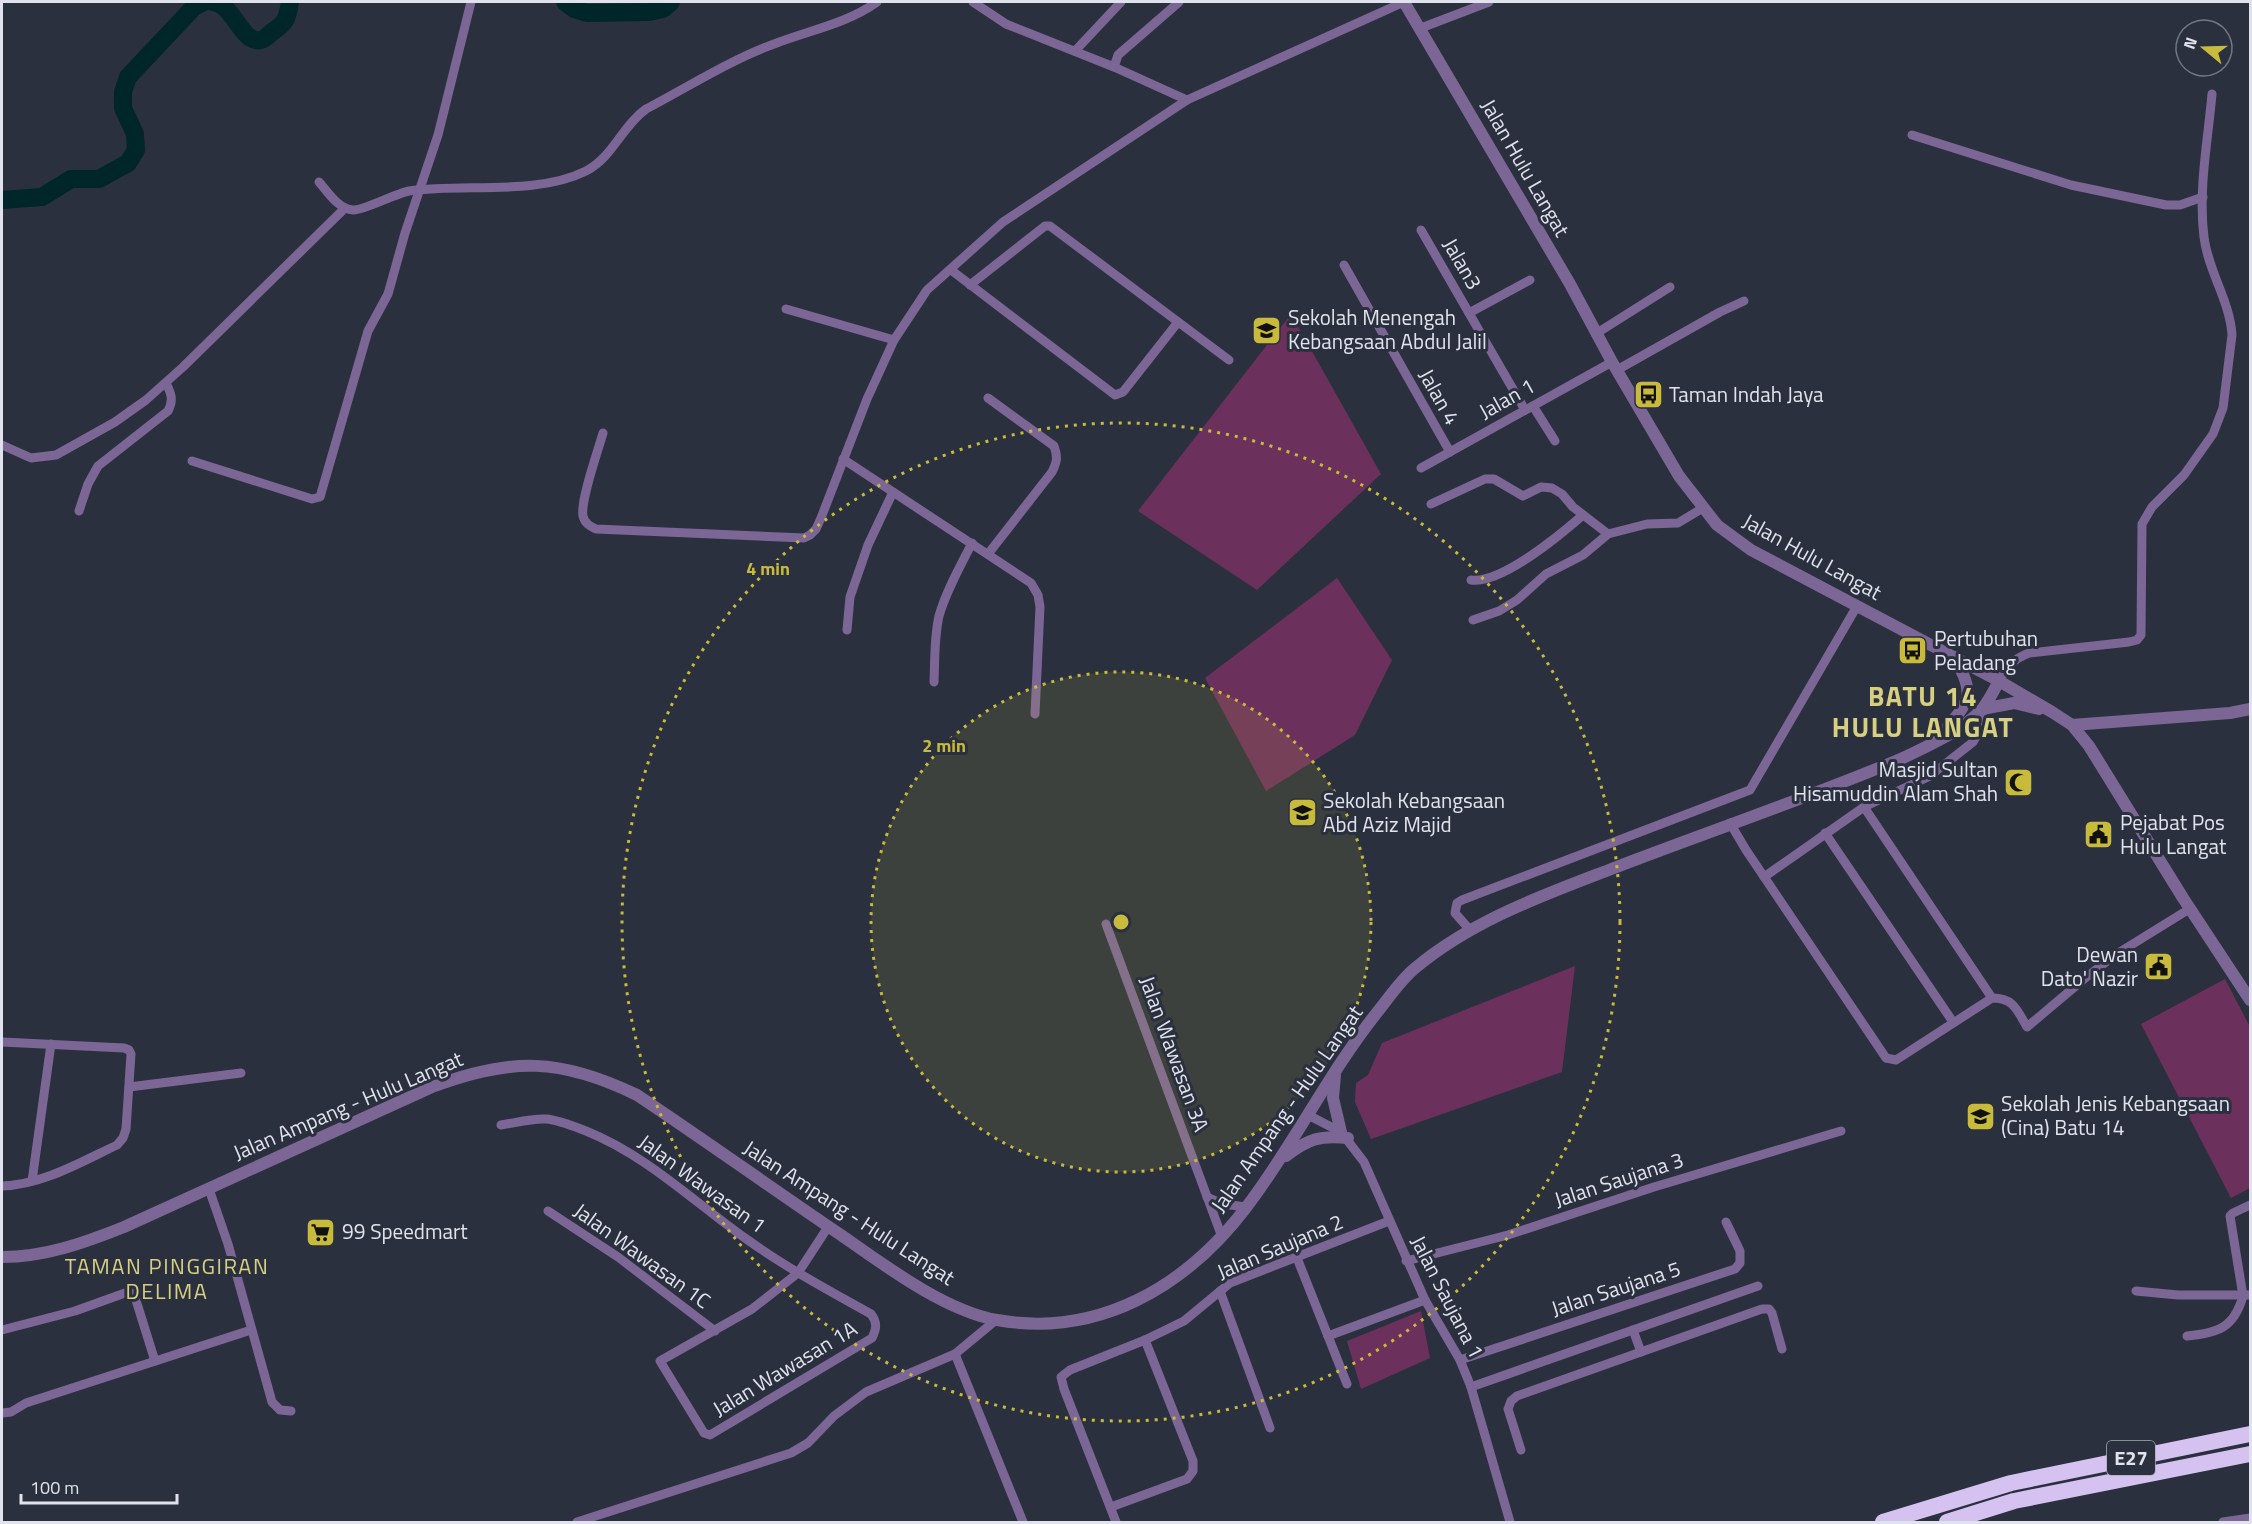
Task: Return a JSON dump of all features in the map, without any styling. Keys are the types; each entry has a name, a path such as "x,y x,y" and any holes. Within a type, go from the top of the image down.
{"highway":[{"name":"E27","path":"1883,1522 2011,1483 2250,1434"},
{"name":"E27","path":"1947,1522 2013,1502 2250,1454"}],"street":[{"path":"192,461 312,499 320,497 368,331 388,294 438,135 471,2"},
{"path":"319,182 345,208 359,210 393,195 420,191 496,188 560,181 587,171 607,156 638,115 646,109 751,54 773,44 854,17 877,2"},
{"path":"973,2 1006,24 1114,67 1187,100"},
{"path":"1075,51 1121,2"},
{"path":"1114,67 1118,55 1179,2"},
{"path":"603,433 584,503 583,516 587,525 596,530 804,538 810,535 821,518 843,459 894,340 927,290 1003,222 1187,100 1404,2"},
{"name":"Jalan Hulu Langat","path":"1404,2 1614,366 1679,476 1703,508 1718,525 1751,550 1999,681 2072,725 2089,746 2250,1000"},
{"path":"1421,28 1489,2"},
{"path":"1999,681 2009,664 2029,653 2129,642 2141,636 2142,524 2152,507 2184,475 2212,434 2223,408 2232,334 2231,323 2208,261 2204,236 2203,197 2212,93"},
{"path":"1912,135 2071,185 2166,205 2180,205 2203,197"},
{"path":"2,444 31,458 56,455 115,422 166,383 345,208"},
{"path":"970,285 1048,225 1229,360"},
{"name":"Jalan3","path":"1421,230 1469,313 1529,408 1555,441"},
{"name":"Jalan 4","path":"1344,265 1450,452"},
{"path":"951,270 1115,395 1123,392 1178,322"},
{"path":"1469,313 1530,280"},
{"path":"1597,333 1670,287"},
{"name":"Jalan 1","path":"1421,468 1529,408 1744,300"},
{"path":"786,309 894,340"},
{"path":"79,511 88,484 98,466 168,411 172,401 166,383"},
{"path":"988,398 1054,446 1057,456 1052,472 988,554"},
{"path":"843,459 1031,583 1038,595 1040,607 1035,714"},
{"path":"1431,504 1490,478 1523,496 1541,487 1552,488 1563,494 1583,516 1608,534"},
{"path":"847,630 850,597 868,545 893,492"},
{"path":"1473,620 1499,611 1517,600 1546,574 1583,555 1608,534 1647,524 1678,523 1703,508"},
{"path":"1471,580 1486,579 1506,569 1553,541 1583,516"},
{"path":"934,682 935,639 939,617 947,594 972,543"},
{"path":"1470,930 1455,913 1457,903 1462,900 1750,790 1857,606"},
{"path":"1932,745 1960,712 1966,701 1969,688 1954,657"},
{"name":"Jalan Ampang - Hulu Langat","path":"2,1257 52,1252 86,1242 209,1189 432,1087 493,1068 527,1065 551,1067 599,1078 637,1095 828,1227 938,1297 962,1309 996,1320 1025,1323 1052,1323 1117,1310 1162,1287 1190,1267 1222,1237 1278,1162 1359,1035 1407,976 1446,944 1470,930 1552,892 1730,823 1874,771 1932,745 1982,709 1999,681"},
{"path":"1764,877 1864,807 1930,776 1959,754 1978,735 1982,727 1982,709 2014,703 2034,706 2072,725 2230,713 2250,708"},
{"path":"1864,807 1992,998"},
{"path":"1730,823 1886,1058 1896,1060 1992,998 2005,999 2012,1003 2027,1027 2115,955 2191,908"},
{"path":"1825,833 1953,1022"},
{"name":"Jalan Wawasan 3A","path":"1106,924 1222,1237"},
{"path":"2,1042 124,1048 131,1054 126,1129 117,1145 52,1175 17,1186 2,1186"},
{"path":"32,1181 51,1044"},
{"path":"1278,1162 1297,1147 1318,1137 1345,1135 1333,1098 1336,1071"},
{"path":"129,1087 241,1073"},
{"name":"Jalan Saujana 1","path":"1308,1115 1345,1135 1364,1162 1406,1261 1425,1300 1460,1360 1471,1387 1510,1522"},
{"name":"Jalan Wawasan 1","path":"501,1125 546,1119 571,1125 595,1135 631,1154 675,1183 745,1238 798,1273 871,1314"},
{"name":"Jalan Saujana 3","path":"1406,1261 1508,1235 1654,1187 1841,1131"},
{"path":"209,1189 228,1244 272,1402 280,1410 291,1411"},
{"path":"1207,1197 1217,1202 1246,1207"},
{"path":"2187,1336 2209,1334 2220,1329 2233,1320 2247,1295 2230,1221 2233,1213 2250,1205"},
{"name":"Jalan Wawasan 1C","path":"548,1210 618,1257 715,1331"},
{"name":"Jalan Saujana 2","path":"1111,1507 1061,1377 1070,1370 1145,1340 1184,1320 1230,1283 1389,1221"},
{"name":"Jalan Saujana 5","path":"1460,1360 1735,1269 1740,1263 1740,1251 1726,1222"},
{"path":"715,1331 752,1309 798,1273 828,1227"},
{"path":"1297,1258 1347,1384"},
{"name":"Jalan Saujana 5","path":"1471,1387 1758,1286"},
{"path":"1220,1291 1270,1428"},
{"path":"2136,1291 2178,1295 2247,1295"},
{"path":"2,1330 75,1311 125,1293 131,1293 135,1297 155,1361"},
{"path":"1328,1336 1425,1300"},
{"path":"1521,1450 1508,1409 1511,1401 1518,1396 1762,1309 1772,1313 1782,1348"},
{"name":"Jalan Wawasan 1A","path":"715,1331 660,1360 704,1433 710,1435 872,1338 876,1329 875,1319 871,1314"},
{"path":"578,1522 791,1453 808,1443 834,1416 866,1392 955,1354 996,1320"},
{"path":"2,1413 11,1412 26,1403 251,1330"},
{"path":"1633,1330 1641,1352"},
{"path":"1116,1522 1111,1507 1187,1479 1193,1471 1193,1461 1145,1340"},
{"path":"955,1354 1023,1522"},
{"path":"2223,1522 2250,1518"}],"shaded area":[{"path":"1291,314 1381,474 1257,590 1138,511"},
{"path":"1337,578 1392,660 1355,735 1266,791 1205,678"},
{"path":"1575,966 1562,1072 1371,1139 1355,1102 1356,1083 1368,1075 1382,1043"},
{"path":"2225,979 2250,1027 2250,1188 2231,1198 2141,1024"},
{"path":"1421,1311 1430,1358 1361,1389 1347,1341"}],"waterway":[{"path":"2,200 42,197 71,179 99,179 128,163 136,150 135,134 123,108 123,92 128,77 194,7 204,2"},
{"path":"213,2 227,9 243,31 254,40 266,38 283,23 290,2"},
{"path":"565,2 574,9 587,13 649,12 663,9 671,2"}],"place":[{"name":"Sekolah Menengah Kebangsaan Abdul Jalil","path":"1267,330"},
{"name":"Taman Indah Jaya","path":"1648,395"},
{"name":"Pertubuhan Peladang","path":"1913,651"},
{"name":"Masjid Sultan Hisamuddin Alam Shah","path":"2019,782"},
{"name":"Sekolah Kebangsaan Abd Aziz Majid","path":"1302,813"},
{"name":"Pejabat Pos Hulu Langat","path":"2099,835"},
{"name":"Dewan Dato' Nazir","path":"2159,967"},
{"name":"Sekolah Jenis Kebangsaan (Cina) Batu 14","path":"1980,1116"},
{"name":"99 Speedmart","path":"321,1232"}],"district":[{"name":"BATU 14 HULU LANGAT","path":"1923,712"},
{"name":"TAMAN PINGGIRAN DELIMA","path":"167,1278"}]}
